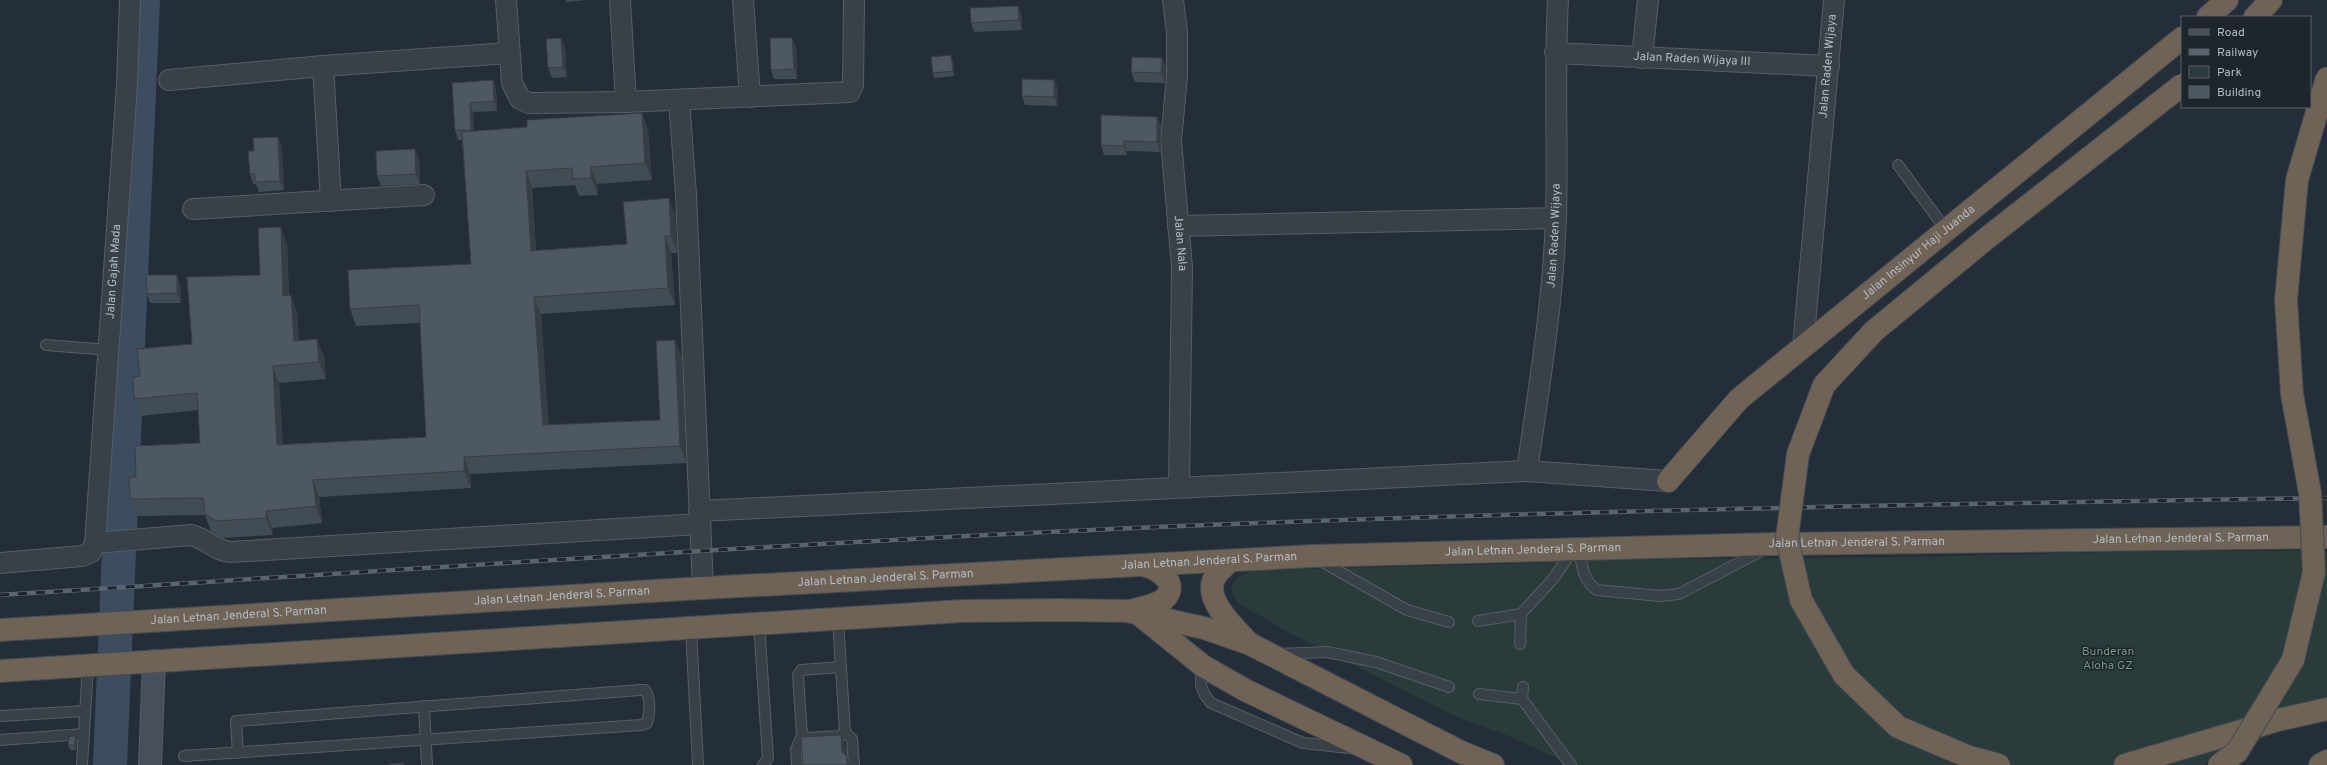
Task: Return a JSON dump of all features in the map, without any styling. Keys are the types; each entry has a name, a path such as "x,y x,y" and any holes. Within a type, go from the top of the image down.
{"highway":[{"path":"2256,16 2271,0"},
{"name":"Jalan Insinyur Haji Juanda","path":"1668,481 1682,467 1739,398 1947,231 2181,39"},
{"path":"2219,765 2237,752 2293,660 2314,572 2310,492 2292,394 2286,300 2298,180 2327,78"},
{"path":"1999,765 1969,758 1898,727 1844,675 1801,600 1787,538 1798,454 1824,385 1874,331 1987,238 2181,86"},
{"name":"Jalan Letnan Jenderal S. Parman","path":"0,630 703,588 1132,564 1230,561 1312,556 1774,544 2327,537"},
{"path":"1230,561 1214,578 1212,587 1214,598 1225,617 1259,649"},
{"path":"1132,564 1155,568 1166,577 1169,586 1167,594 1163,599 1133,613"},
{"path":"0,671 838,620 962,611 1057,610 1133,613 1185,623 1259,649 1461,752 1493,765"},
{"path":"1133,613 1202,666 1244,690 1379,753 1401,765"},
{"path":"2125,765 2278,720 2327,709"},
{"path":"2320,765 2327,761"}],"street":[{"name":"Jalan Gajah Mada","path":"95,543 110,350 127,84 130,0"},
{"path":"506,0 510,53 515,91 520,99 529,103 626,102 850,92 853,88 854,0"},
{"path":"620,0 626,102"},
{"path":"743,0 750,97"},
{"name":"Jalan Nala","path":"1173,0 1177,32 1177,76 1171,141 1182,267 1179,486"},
{"name":"Jalan Raden Wijaya","path":"1527,471 1549,317 1556,218 1555,53 1558,0"},
{"path":"1642,58 1648,0"},
{"name":"Jalan Raden Wijaya","path":"1804,347 1834,0"},
{"path":"169,80 323,66 510,53"},
{"name":"Jalan Raden Wijaya III","path":"1555,53 1829,66"},
{"path":"323,66 331,200"},
{"path":"679,100 686,194 703,588"},
{"path":"193,209 424,195"},
{"path":"1178,226 1556,218"},
{"path":"0,563 82,556 91,552 95,543 192,536 199,537 214,548 231,552 699,518 1179,486 1527,471 1668,481"},
{"path":"150,765 154,661"}],"lane":[{"path":"1898,165 1947,231"},
{"path":"46,345 110,350"},
{"path":"1576,550 1585,577 1590,586 1597,590 1660,596 1679,594 1774,544"},
{"path":"1478,621 1521,614 1553,579 1576,550"},
{"path":"1312,556 1407,610 1449,622"},
{"path":"1520,644 1521,614"},
{"path":"838,620 845,732 852,739 854,765"},
{"path":"759,624 768,758 763,765"},
{"path":"691,629 698,765"},
{"path":"1259,649 1327,652 1376,662 1449,687"},
{"path":"82,765 88,665"},
{"path":"797,765 796,750 802,736 798,675 802,670 842,667"},
{"path":"1523,687 1522,699 1571,765"},
{"path":"184,756 238,753 426,738 641,725 647,723 649,717 648,694 645,690 640,690 236,721 238,753"},
{"path":"1479,694 1522,699"},
{"path":"424,706 427,765"},
{"path":"0,716 85,711"},
{"path":"802,736 806,738 840,736 845,732"},
{"path":"0,740 84,734"}],"green space":[{"name":"Bunderan Aloha GZ","path":"2161,551 2327,551 2327,709 2204,765 1572,765 1506,735 1457,717 1286,631 1238,603 1233,596 1232,585 1240,576 1255,570 1510,564 1571,560 1909,557"}],"building":[{"path":"1018,6 1019,20 971,23 970,8"},
{"path":"561,38 563,67 548,68 546,39"},
{"path":"770,38 792,38 794,69 771,70"},
{"path":"951,55 953,71 933,73 931,57"},
{"path":"1132,57 1162,58 1161,73 1131,72"},
{"path":"1022,79 1054,80 1054,97 1022,96"},
{"path":"493,80 494,101 470,103 471,130 455,130 452,83"},
{"path":"642,113 645,163 591,167 591,178 573,179 572,168 526,171 531,251 627,244 623,202 669,198 671,236 665,236 668,288 534,297 543,425 660,420 656,341 675,340 680,446 464,457 464,471 313,480 316,506 266,511 266,518 216,521 205,514 203,498 130,499 129,477 136,477 135,446 200,443 197,393 134,399 133,377 140,376 137,349 192,344 187,277 260,275 258,228 281,227 283,296 291,295 294,341 317,339 319,362 273,366 277,445 426,437 419,305 350,309 348,270 471,264 462,132 527,127 527,120"},
{"path":"1101,115 1157,117 1157,142 1124,141 1124,146 1101,145"},
{"path":"278,137 280,181 255,182 255,174 250,174 248,151 254,151 253,138"},
{"path":"415,149 416,174 377,176 376,151"},
{"path":"146,275 177,275 177,293 147,294"},
{"path":"841,735 842,752 847,757 847,765 803,765 801,737"},
{"path":"75,736 75,745 68,745 69,737"},
{"path":"404,763 404,765 389,765 389,764"}],"waterway":[{"path":"120,528 143,0"},
{"path":"110,765 119,551"}],"railway":[{"path":"0,595 868,541 1157,527 1596,512 2327,498"}]}
